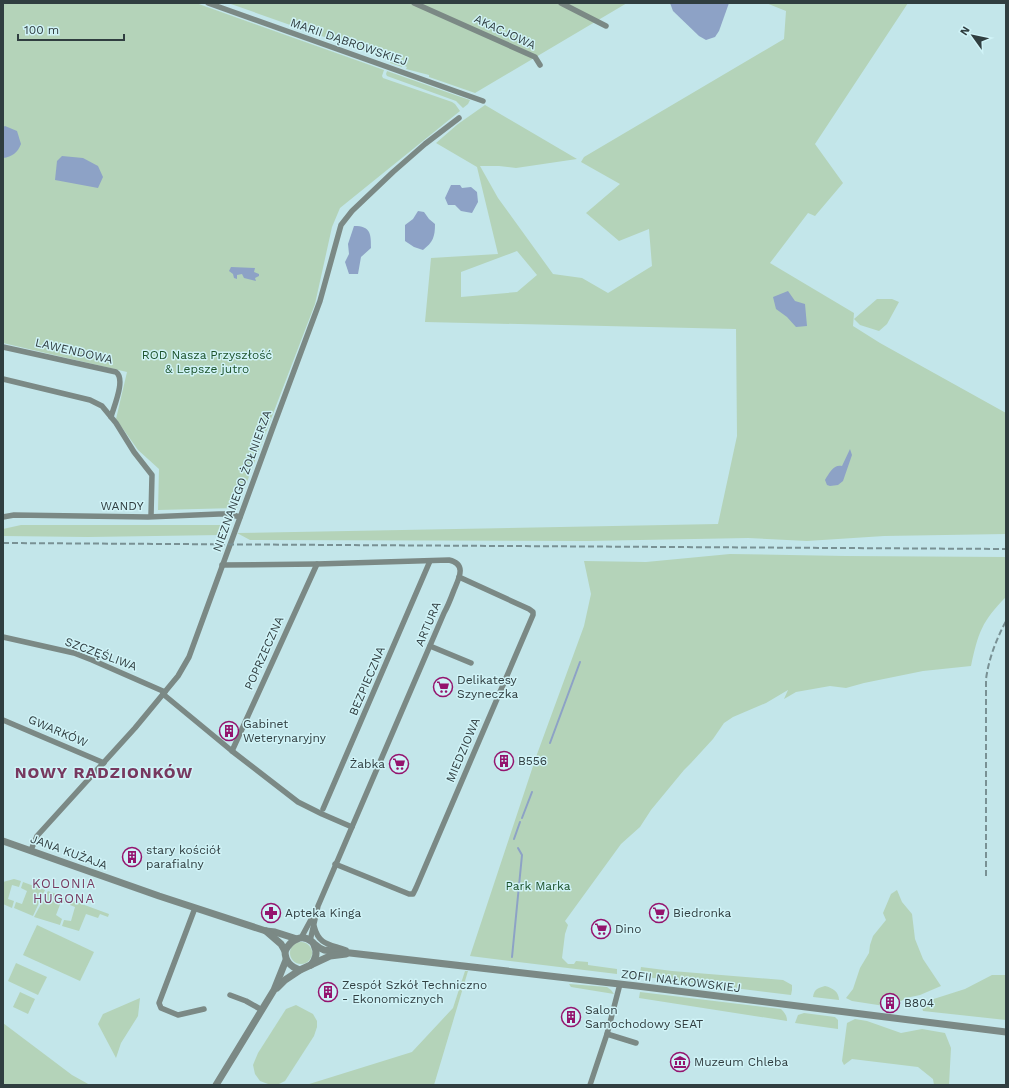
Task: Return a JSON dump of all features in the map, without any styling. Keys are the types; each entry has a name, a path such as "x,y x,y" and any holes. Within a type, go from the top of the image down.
{"street":[{"name":"MARII DĄBROWSKIEJ","path":"208,3 483,101"},
{"name":"AKACJOWA","path":"414,3 534,57 540,65"},
{"path":"561,3 606,26"},
{"name":"NIEZNANEGO ŻOŁNIERZA","path":"31,850 37,836 104,763 164,693 184,667 189,657 320,301 341,225 352,211 393,172 458,118"},
{"name":"LAWENDOWA","path":"3,347 116,372 119,375 121,383 111,417"},
{"path":"3,379 90,400 102,406 152,475 151,516"},
{"name":"WANDY","path":"3,517 14,515 151,516 229,514 240,517"},
{"path":"222,565 449,560 454,561 459,567 459,577"},
{"name":"BEZPIECZNA","path":"323,809 430,561"},
{"name":"POPRZECZNA","path":"232,751 317,564"},
{"name":"MIEDZIOWA","path":"335,864 409,894 413,894 533,613 529,609 459,577"},
{"name":"ARTURA","path":"299,938 317,908 459,577"},
{"name":"SZCZĘŚLIWA","path":"3,637 74,653 164,693 232,751 298,802 318,813 352,827"},
{"path":"430,646 471,663"},
{"name":"GWARKÓW","path":"3,720 104,763"},
{"name":"JANA KUŻAJA","path":"3,840 195,908 266,931 299,938"},
{"path":"195,908 158,1003 161,1008 178,1015 204,1010"},
{"name":"ARTURA","path":"312,943 317,908"},
{"path":"314,924 317,934 327,945 354,953"},
{"name":"JANA KUŻAJA","path":"266,931 281,944 285,951"},
{"path":"216,1085 274,990 286,960 285,951 291,941 299,938 324,950 354,953"},
{"path":"310,966 316,957 316,949 312,943"},
{"path":"274,990 285,980 300,970 330,956 354,953"},
{"name":"ZOFII NAŁKOWSKIEJ","path":"354,953 620,984 1006,1032"},
{"path":"286,960 290,965 300,970"},
{"path":"590,1085 607,1034 620,984"},
{"path":"230,994 262,1010"},
{"path":"607,1034 636,1043"}],"green space":[{"name":"ROD Nasza Przyszłość & Lepsze jutro","path":"3,3 196,3 384,70 382,76 383,78 452,102 460,111 340,208 332,227 315,304 237,508 158,510 159,469 138,450 116,419 127,372 3,343"},
{"path":"228,3 627,3 475,93 429,77 429,75 406,69 407,67 403,65 402,67 390,63 390,61 384,58"},
{"path":"766,3 908,3 815,144 843,183 815,216 808,213 770,263 854,313 853,326 880,343 1006,413 1006,534 884,536 807,541 748,538 586,541 250,540 237,533 718,524 737,436 736,329 425,322 431,258 498,254 477,167 436,143 458,124 485,105 577,159 516,168 480,166 498,198 553,274 582,278 608,293 652,266 649,229 619,241 586,213 620,184 581,162 584,157 784,39 786,11","holes":["517,251 537,275 517,292 461,297 461,272"]},
{"path":"387,71 470,100 463,108 456,101 387,76"},
{"path":"877,299 892,299 899,302 887,324 879,331 860,325 854,319"},
{"path":"21,525 224,525 222,535 88,537 3,536 3,529"},
{"name":"Park Marka","path":"730,554 1006,557 1006,597 991,613 982,628 971,666 923,671 846,688 830,686 796,692 784,699 788,690 766,703 733,717 724,723 713,739 684,770 651,810 640,827 621,844 565,921 568,925 565,934 562,958 568,964 574,964 576,961 588,962 588,965 617,969 617,974 470,956 536,757 584,626 591,594 584,561 646,562"},
{"path":"14,879 21,881 19,887 12,885 8,899 14,901 12,908 3,904 3,882"},
{"path":"23,882 45,890 33,916 14,908 16,902 22,904 27,891 21,888"},
{"path":"897,890 902,902 912,914 915,939 923,959 941,986 920,995 906,998 891,1007 852,1001 846,998 853,989 860,968 869,953 873,936 886,920 883,913 891,894"},
{"path":"48,891 69,899 67,903 61,902 56,915 62,919 60,925 34,917"},
{"path":"71,900 109,914 108,917 100,914 98,918 86,914 79,931 62,926 64,920 71,921 75,907 70,905"},
{"path":"37,925 94,952 80,981 23,955"},
{"path":"301,942 309,945 312,953 309,961 301,964 293,961 290,953 293,945"},
{"path":"16,963 47,977 38,995 8,981"},
{"path":"641,967 783,980 792,985 792,990 791,995 630,975 631,971 640,973"},
{"path":"465,971 468,971 434,1085 306,1085 412,1052 453,1008"},
{"path":"992,975 1006,975 1006,1020 923,1011 921,1003 965,989"},
{"path":"569,984 607,987 614,994 571,987"},
{"path":"825,986 835,991 839,1000 813,997 814,992 817,989"},
{"path":"20,992 35,999 28,1014 13,1007"},
{"path":"640,992 781,1009 786,1015 787,1021 639,998"},
{"path":"140,998 138,1016 121,1043 116,1058 98,1024 103,1014"},
{"path":"296,1005 313,1014 317,1021 314,1036 285,1081 277,1085 260,1081 255,1074 253,1065 258,1053 286,1009"},
{"path":"804,1013 835,1017 838,1020 838,1029 795,1023 798,1015"},
{"path":"855,1019 867,1021 901,1033 922,1029 945,1033 951,1048 949,1085 934,1085 933,1079 918,1067 852,1059 844,1065 842,1061 847,1023"},
{"path":"3,1023 72,1075 90,1085 3,1085"}],"water":[{"path":"670,3 729,3 719,31 715,37 706,40 699,36 673,11"},
{"path":"5,126 17,131 21,144 14,154 3,158 3,127"},
{"path":"62,156 83,158 98,166 103,177 98,188 55,180 57,161"},
{"path":"451,185 460,185 462,188 471,187 477,192 478,202 472,213 461,211 455,205 448,205 445,198"},
{"path":"418,211 424,212 435,224 433,239 423,250 414,247 405,241 405,225 413,219"},
{"path":"354,226 360,226 367,229 371,239 371,248 361,257 358,274 349,274 345,262 349,254 348,244"},
{"path":"231,267 255,268 254,272 259,274 259,276 255,278 256,281 244,278 242,274 237,275 237,279 234,278 233,274 229,271"},
{"path":"788,291 795,301 805,304 807,326 796,327 787,317 776,309 773,297"},
{"path":"850,449 852,455 843,481 838,485 827,485 825,480 828,475 837,466 842,466"}],"waterway":[{"path":"550,743 580,662"},
{"path":"522,818 532,792"},
{"path":"514,839 520,822"},
{"path":"512,957 522,855 518,848"}],"railway":[{"path":"3,543 1006,549"},
{"path":"986,876 986,679 993,649 1006,621"}],"place":[{"name":"Delikatesy Szyneczka","path":"443,687"},
{"name":"Gabinet Weterynaryjny","path":"229,731"},
{"name":"B556","path":"504,761"},
{"name":"Żabka","path":"399,764"},
{"name":"stary kościół parafialny","path":"132,857"},
{"name":"Apteka Kinga","path":"271,913"},
{"name":"Biedronka","path":"659,913"},
{"name":"Dino","path":"601,929"},
{"name":"Zespół Szkół Techniczno - Ekonomicznych","path":"328,992"},
{"name":"B804","path":"890,1003"},
{"name":"Salon Samochodowy SEAT","path":"571,1017"},
{"name":"Muzeum Chleba","path":"680,1062"}],"district":[{"name":"NOWY RADZIONKÓW","path":"104,772"},
{"name":"KOLONIA HUGONA","path":"64,890"}]}
